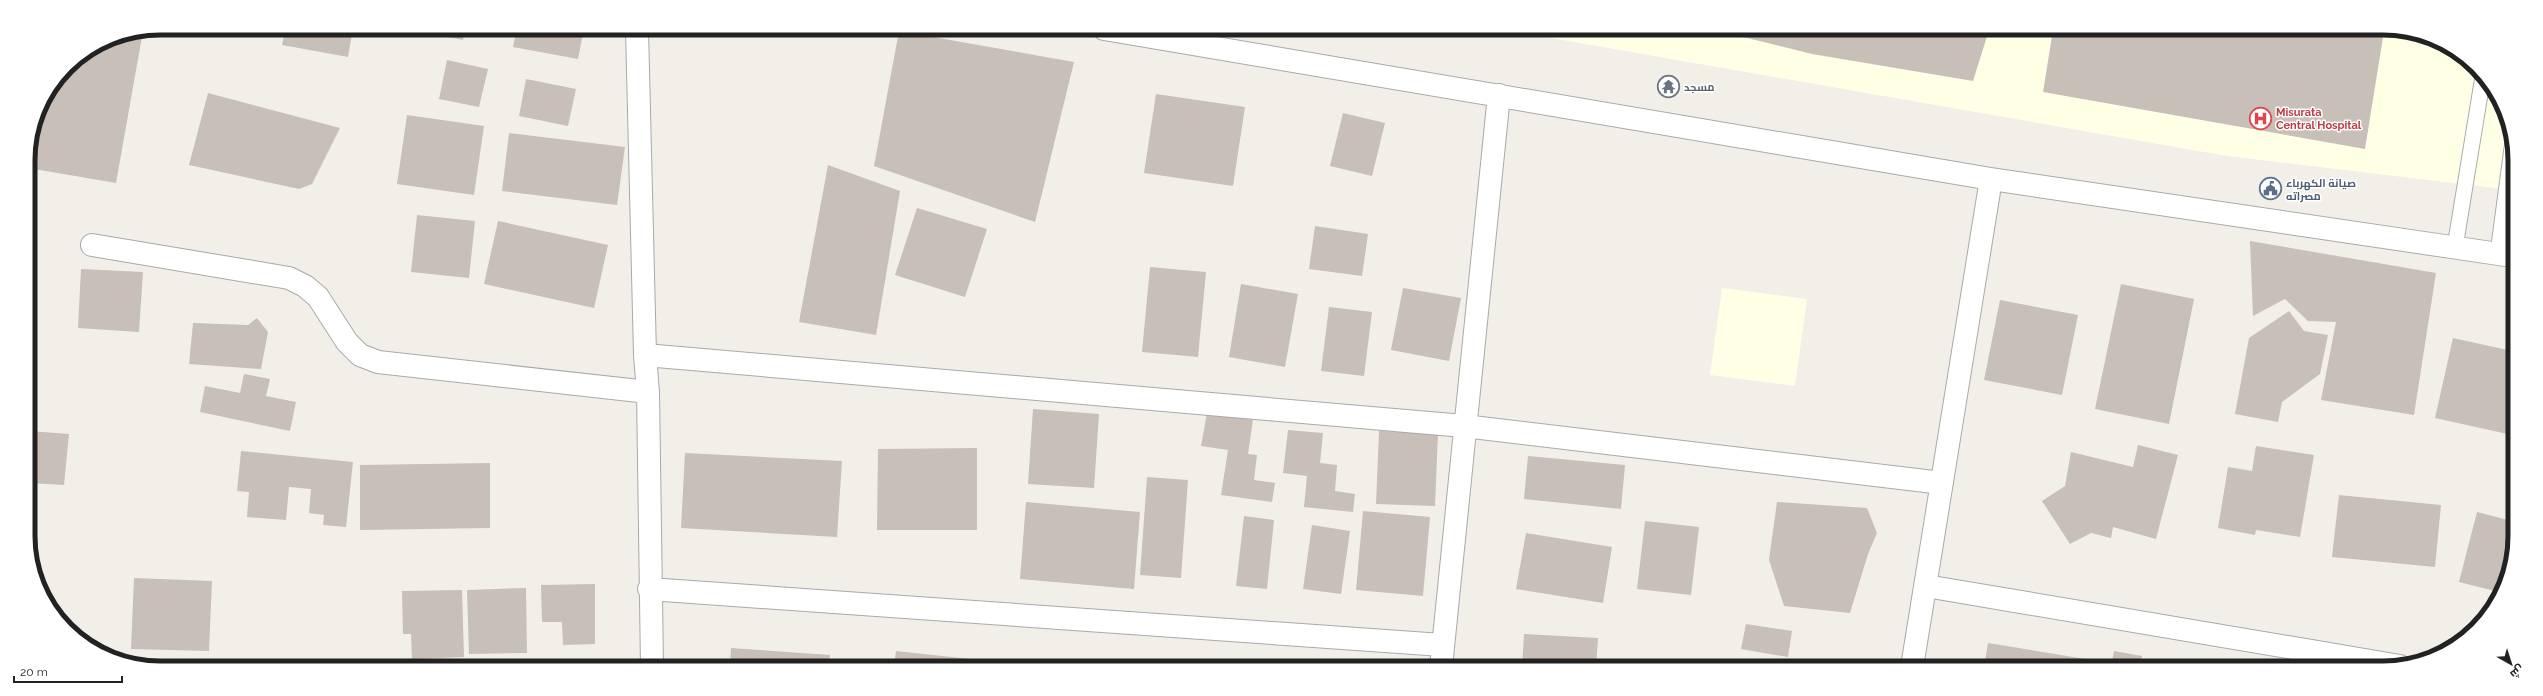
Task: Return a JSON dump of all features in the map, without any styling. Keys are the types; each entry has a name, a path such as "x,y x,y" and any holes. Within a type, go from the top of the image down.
{"street":[{"path":"637,35 645,355 648,392 649,589 652,661"},
{"path":"1140,35 1499,94 1991,180 2505,255"},
{"path":"1441,661 1499,94"},
{"path":"1913,661 1991,180"},
{"path":"92,245 288,278 305,286 318,297 346,342 360,355 378,362 648,392"},
{"path":"645,355 1464,426 1942,483"},
{"path":"1926,586 2370,661"},
{"path":"649,589 1442,645"}],"lane":[{"path":"2456,247 2482,84"},
{"path":"2505,255 2508,209"}],"shaded area":[{"name":"Misurata Central Hospital","path":"1535,35 2383,35 2407,37 2438,48 2452,56 2465,66 2482,84 2495,105 2506,136 2508,190 2227,156"},
{"path":"1722,288 1807,299 1795,386 1710,375"}],"building":[{"path":"284,35 352,35 348,57 282,45"},
{"path":"438,35 464,35 463,40"},
{"path":"516,35 583,35 578,59 513,47"},
{"path":"898,35 922,35 1074,62 1035,222 874,166"},
{"path":"1743,35 1987,35 1973,81 1812,54 1743,37"},
{"path":"2052,35 2383,35 2365,149 2043,92"},
{"path":"142,36 116,183 35,169 36,144 39,128 48,105 66,78 78,66 98,52 120,42"},
{"path":"447,60 488,69 479,107 439,99"},
{"path":"526,79 576,89 568,126 519,116"},
{"path":"208,93 340,128 312,184 299,189 189,165"},
{"path":"1156,94 1245,107 1233,186 1144,173"},
{"path":"1343,113 1385,123 1372,176 1330,166"},
{"path":"407,115 484,126 474,195 397,184"},
{"path":"509,133 625,147 617,205 502,191"},
{"path":"828,165 900,191 876,335 799,322"},
{"path":"917,208 987,229 965,297 895,275"},
{"path":"417,215 475,221 469,278 411,272"},
{"path":"498,221 608,245 594,308 484,284"},
{"path":"1315,226 1368,234 1362,276 1309,269"},
{"path":"2250,241 2436,273 2414,415 2321,400 2336,322 2308,321 2285,299 2253,316"},
{"path":"1150,267 1206,272 1198,357 1142,352"},
{"path":"81,269 143,272 139,332 78,328"},
{"path":"1241,284 1298,294 1285,367 1229,357"},
{"path":"2121,284 2194,299 2169,424 2095,409"},
{"path":"1403,288 1461,298 1449,361 1391,350"},
{"path":"2000,300 2078,315 2062,395 1984,380"},
{"path":"1329,307 1372,312 1364,376 1321,371"},
{"path":"2289,311 2304,331 2328,335 2320,374 2282,402 2278,422 2235,414 2249,338"},
{"path":"257,318 268,332 261,369 189,364 193,323 248,325"},
{"path":"2453,338 2508,350 2508,434 2435,418"},
{"path":"244,374 270,379 266,396 296,402 290,431 200,412 205,386 240,393"},
{"path":"1033,409 1099,414 1094,488 1028,484"},
{"path":"1207,413 1253,420 1248,454 1257,455 1254,480 1275,483 1272,502 1221,495 1228,450 1201,446"},
{"path":"1288,430 1323,433 1320,463 1337,465 1335,491 1355,494 1353,512 1304,507 1307,476 1283,473"},
{"path":"35,431 69,434 64,485 35,483"},
{"path":"1379,431 1438,433 1435,506 1376,504"},
{"path":"2138,445 2178,455 2156,539 2113,527 2111,538 2091,533 2070,544 2042,501 2065,486 2071,452 2133,467"},
{"path":"2256,446 2314,455 2300,537 2256,530 2255,535 2218,528 2228,467 2252,471"},
{"path":"977,448 977,530 877,530 878,449"},
{"path":"241,451 353,462 346,527 323,525 324,515 309,513 311,489 289,487 286,520 247,517 249,492 237,491"},
{"path":"685,453 842,461 837,537 681,528"},
{"path":"1528,456 1625,465 1621,509 1524,499"},
{"path":"490,463 490,528 360,530 360,465"},
{"path":"1147,477 1188,480 1181,578 1140,575"},
{"path":"2339,495 2441,505 2435,567 2332,557"},
{"path":"1026,502 1140,512 1134,589 1020,579"},
{"path":"1777,502 1867,508 1877,533 1868,554 1850,613 1784,606 1769,560"},
{"path":"1363,511 1430,517 1423,596 1356,590"},
{"path":"2477,512 2508,520 2506,560 2495,591 2459,582"},
{"path":"1244,516 1274,520 1267,589 1236,586"},
{"path":"1645,521 1699,527 1691,595 1637,589"},
{"path":"1312,525 1350,531 1341,594 1303,589"},
{"path":"1526,533 1612,547 1603,603 1516,589"},
{"path":"134,578 212,581 209,651 131,649"},
{"path":"595,584 595,644 563,645 562,622 542,622 541,585"},
{"path":"526,588 527,653 469,654 467,590"},
{"path":"462,590 464,657 412,659 411,634 403,634 402,591"},
{"path":"1746,624 1792,631 1788,657 1741,649"},
{"path":"1524,634 1598,638 1596,661 1522,661"},
{"path":"1988,643 2091,660 2091,661 1985,661"},
{"path":"731,648 830,655 829,661 730,661"},
{"path":"896,651 989,661 895,661"},
{"path":"2114,651 2142,656 2141,661 2112,661"},
{"path":"387,659 387,661 359,661"}],"place":[{"name":"مسجد","path":"1669,87"},
{"name":"Misurata Central Hospital","path":"2260,118"},
{"name":"صيانة الكهرباء مصراته","path":"2270,189"}]}
